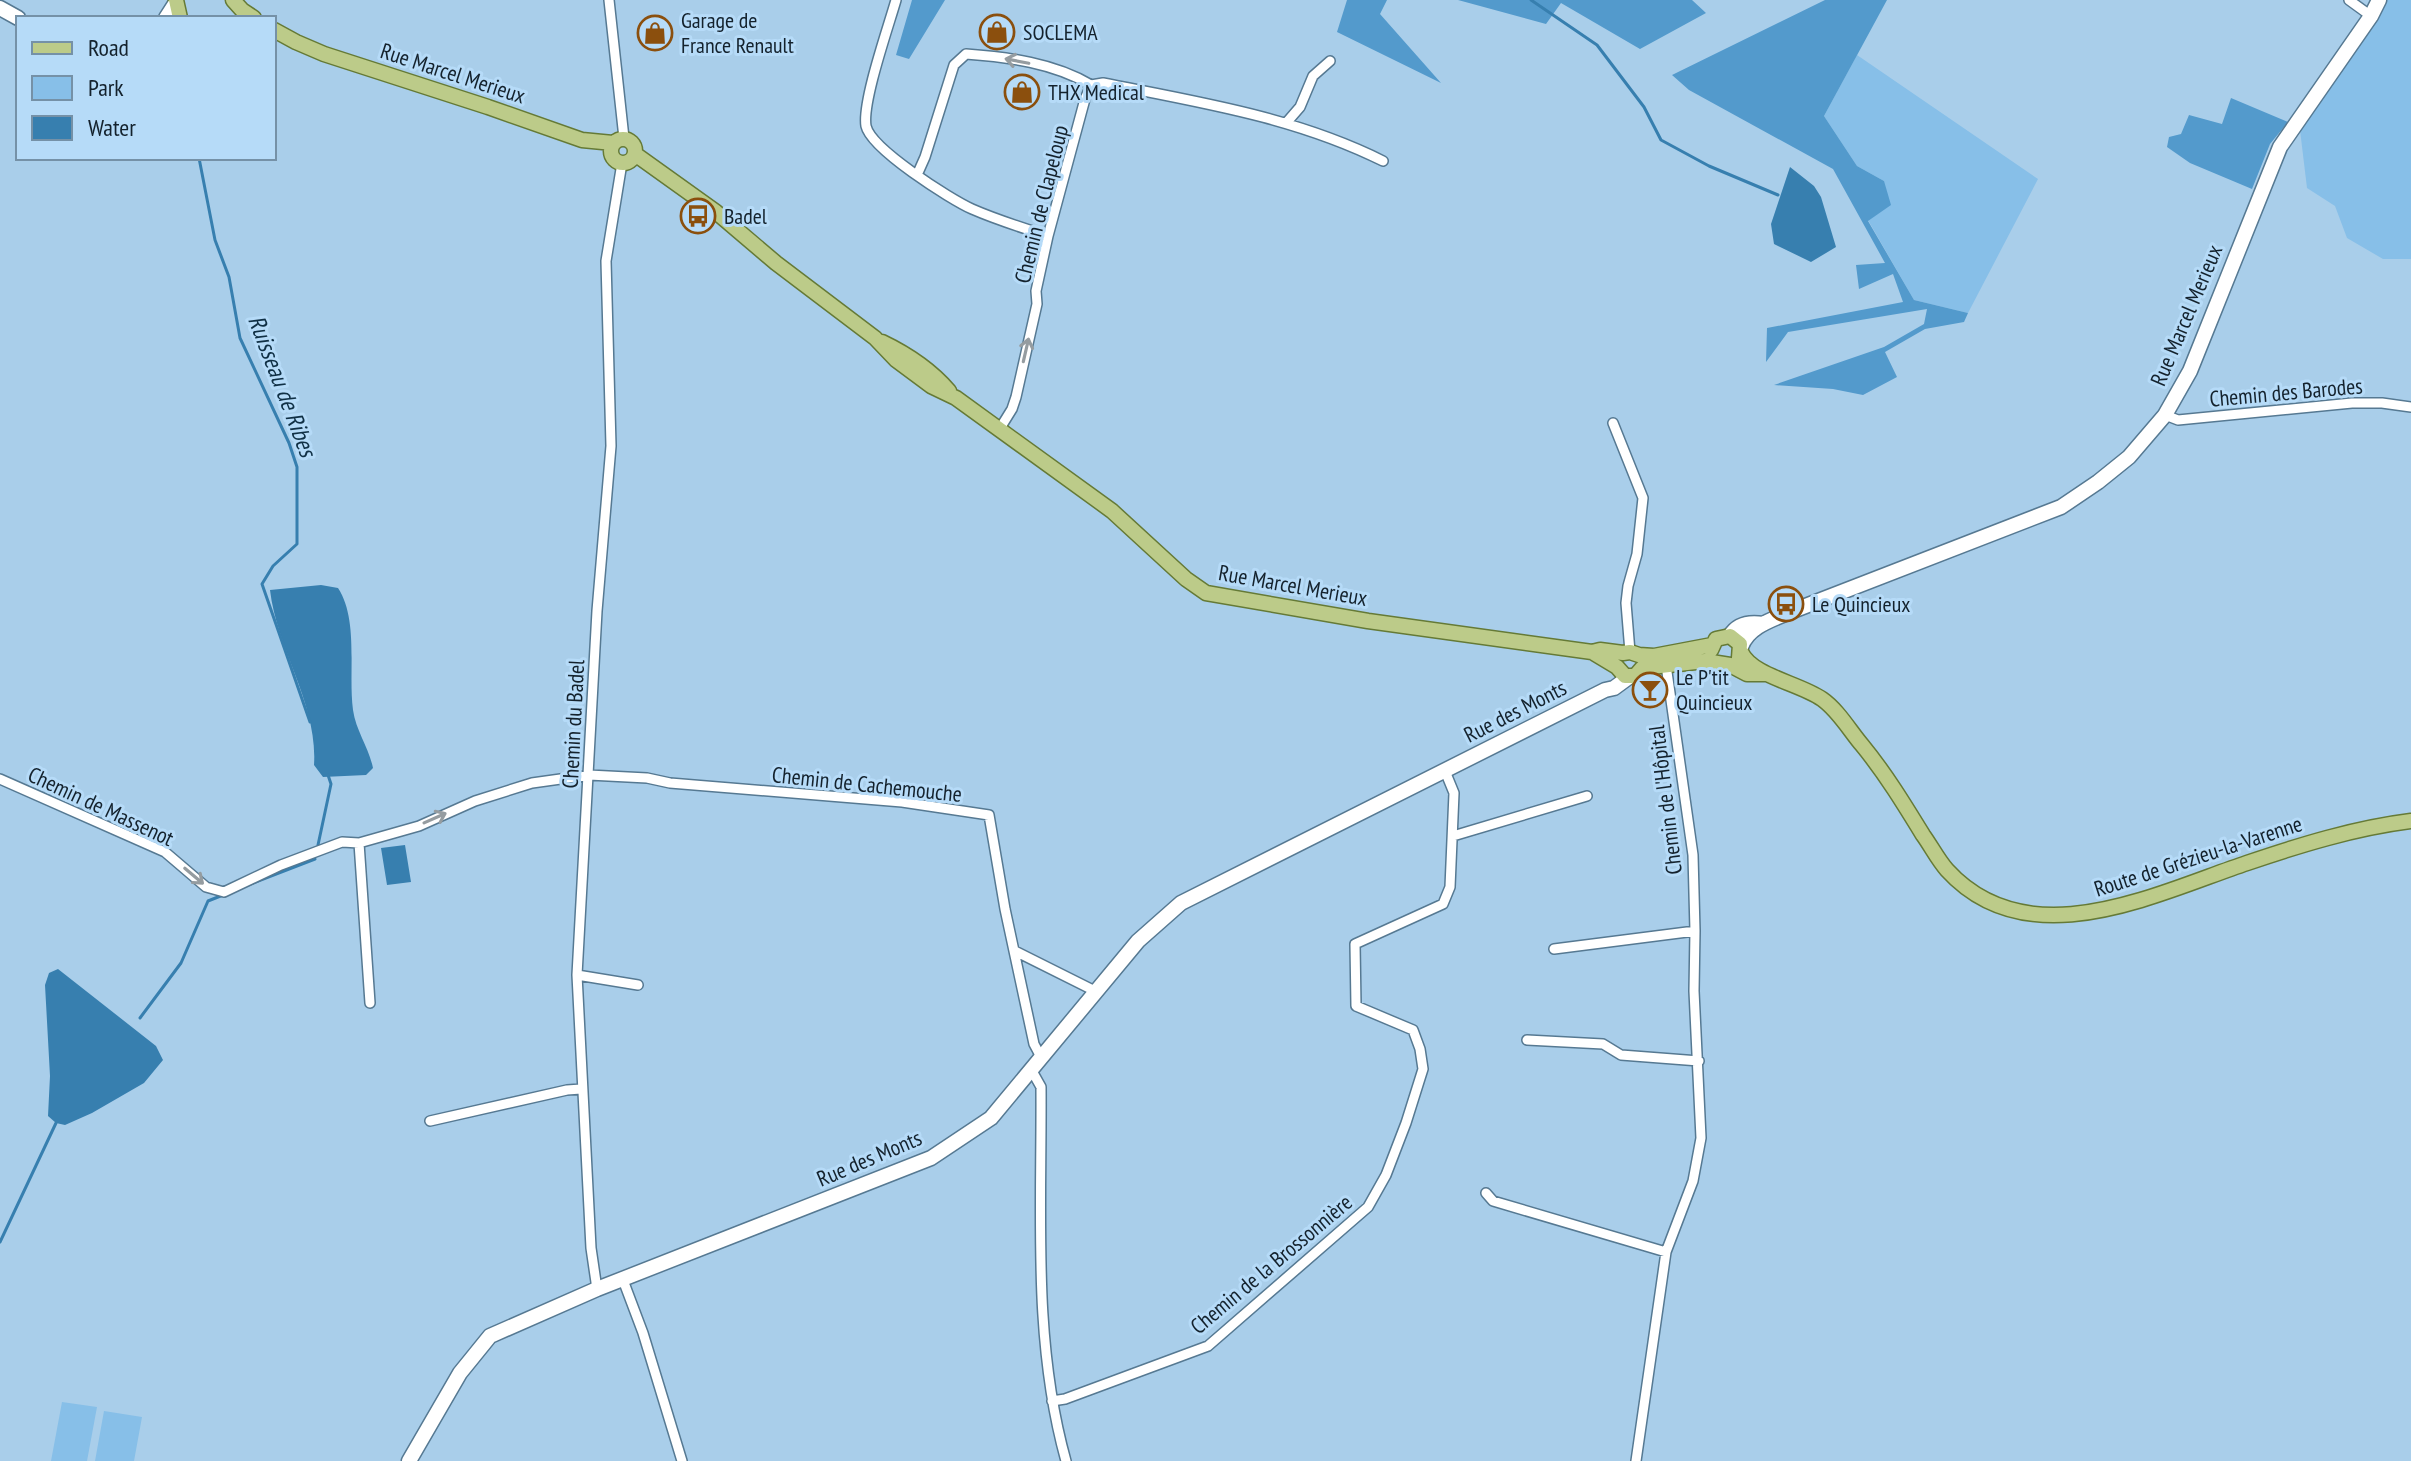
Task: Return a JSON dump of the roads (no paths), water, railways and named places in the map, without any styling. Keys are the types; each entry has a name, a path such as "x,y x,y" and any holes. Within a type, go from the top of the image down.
{"main road":[{"path":"232,0 251,16"},
{"name":"Rue Marcel Merieux","path":"276,33 324,54 582,140 619,141"},
{"path":"619,141 634,145 635,154 630,161 622,163 611,155 619,141"},
{"name":"Rue Marcel Merieux","path":"635,154 695,196 776,263 875,338 907,369 931,386 956,398 1112,511 1186,579 1206,593 1368,621 1592,652 1600,650 1628,663 1723,663"},
{"path":"1730,636 1736,639 1741,649 1739,659 1723,663 1712,655 1712,645 1719,637 1730,636"},
{"name":"Rue Marcel Merieux","path":"1628,663 1712,645"},
{"name":"Route de Grézieu-la-Varenne","path":"1741,649 1745,659 1758,671 1804,688 1826,702 1877,763 1946,870 1972,892 1999,906 2038,915 2078,916 2116,909 2313,843 2375,826 2411,821"},
{"name":"Route de Grézieu-la-Varenne","path":"1723,663 1747,674 1767,674"}],"street":[{"path":"609,0 619,141"},
{"path":"896,0 865,111 867,130 879,146 917,175 970,208 1048,236"},
{"path":"2349,0 2371,16"},
{"name":"Rue Marcel Merieux","path":"1741,649 1748,634 1763,624 2061,507 2129,457 2165,415 2190,371 2280,147 2379,0"},
{"path":"917,175 954,65 966,54 1054,68 1075,75 1091,85 1103,83 1287,122 1383,161"},
{"path":"1287,122 1300,107 1313,76 1330,61"},
{"name":"Chemin de Clapeloup","path":"999,430 1016,397 1037,304 1036,291 1048,236 1091,85"},
{"name":"Chemin du Badel","path":"597,1289 591,1248 577,975 597,611 611,446 606,261 622,163"},
{"name":"Chemin des Barodes","path":"2165,415 2178,420 2352,403 2411,407"},
{"path":"1613,423 1643,498 1637,554 1626,603 1628,663"},
{"name":"Rue Marcel Merieux","path":"1730,636 1744,625 1753,622 1763,624"},
{"name":"Rue des Monts","path":"409,1461 460,1373 490,1336 597,1289 931,1158 991,1118 1138,941 1181,903 1605,690 1628,663"},
{"name":"Chemin de l'Hôpital","path":"1636,1461 1666,1252 1693,1181 1701,1138 1694,991 1693,855 1666,665"},
{"path":"1445,771 1454,793 1453,836 1587,796"},
{"name":"Chemin de Massenot","path":"0,779 165,852 206,887 224,892 281,865 342,842 359,843 419,826 475,801 532,783 589,775"},
{"name":"Chemin de Cachemouche","path":"589,775 902,802 989,815 1037,1065"},
{"name":"Chemin de la Brossonnière","path":"1052,1401 1065,1399 1208,1346 1368,1207 1386,1175 1423,1069 1413,1030 1356,1006 1355,944 1443,904 1450,887 1453,836"},
{"path":"359,843 370,1003"},
{"path":"1554,949 1695,931"},
{"path":"1015,951 1097,992"},
{"path":"577,975 638,985"},
{"path":"1527,1040 1603,1044 1621,1055 1699,1061"},
{"path":"1037,1065 1041,1087 1045,1343 1054,1418 1066,1461"},
{"path":"430,1121 581,1089"},
{"path":"1486,1193 1493,1201 1666,1252"},
{"path":"623,1280 643,1333 682,1461"}],"water":[{"path":"1790,167 1814,186 1821,197 1836,247 1811,262 1774,244 1771,224"},
{"path":"321,585 338,588 348,615 353,710 373,768 366,775 323,777 314,765 310,720 274,612 270,590"},
{"path":"405,845 411,882 387,885 381,848"},
{"path":"58,969 156,1046 163,1060 144,1083 65,1125 56,1123 48,1116 50,1076 45,985 49,973"}],"waterway":[{"path":"1531,0 1597,45 1644,107 1661,140 1709,166 1778,195"},
{"name":"Ruisseau de Ribes","path":"199,160 215,240 229,277 240,338 297,467 297,544 273,566 262,584 310,722"},
{"name":"Ruisseau de Ribes","path":"318,845 331,784 328,775"},
{"name":"Ruisseau de Ribes","path":"248,885 315,859"},
{"name":"Ruisseau de Ribes","path":"140,1018 181,963 208,901 223,895"},
{"name":"Ruisseau de Ribes","path":"0,1242 56,1123"}],"place":[{"name":"SOCLEMA","path":"997,32"},
{"name":"Garage de France Renault","path":"655,33"},
{"name":"THX Medical","path":"1022,92"},
{"name":"Badel","path":"698,216"},
{"name":"Le Quincieux","path":"1786,604"},
{"name":"Le P'tit Quincieux","path":"1650,690"}]}
